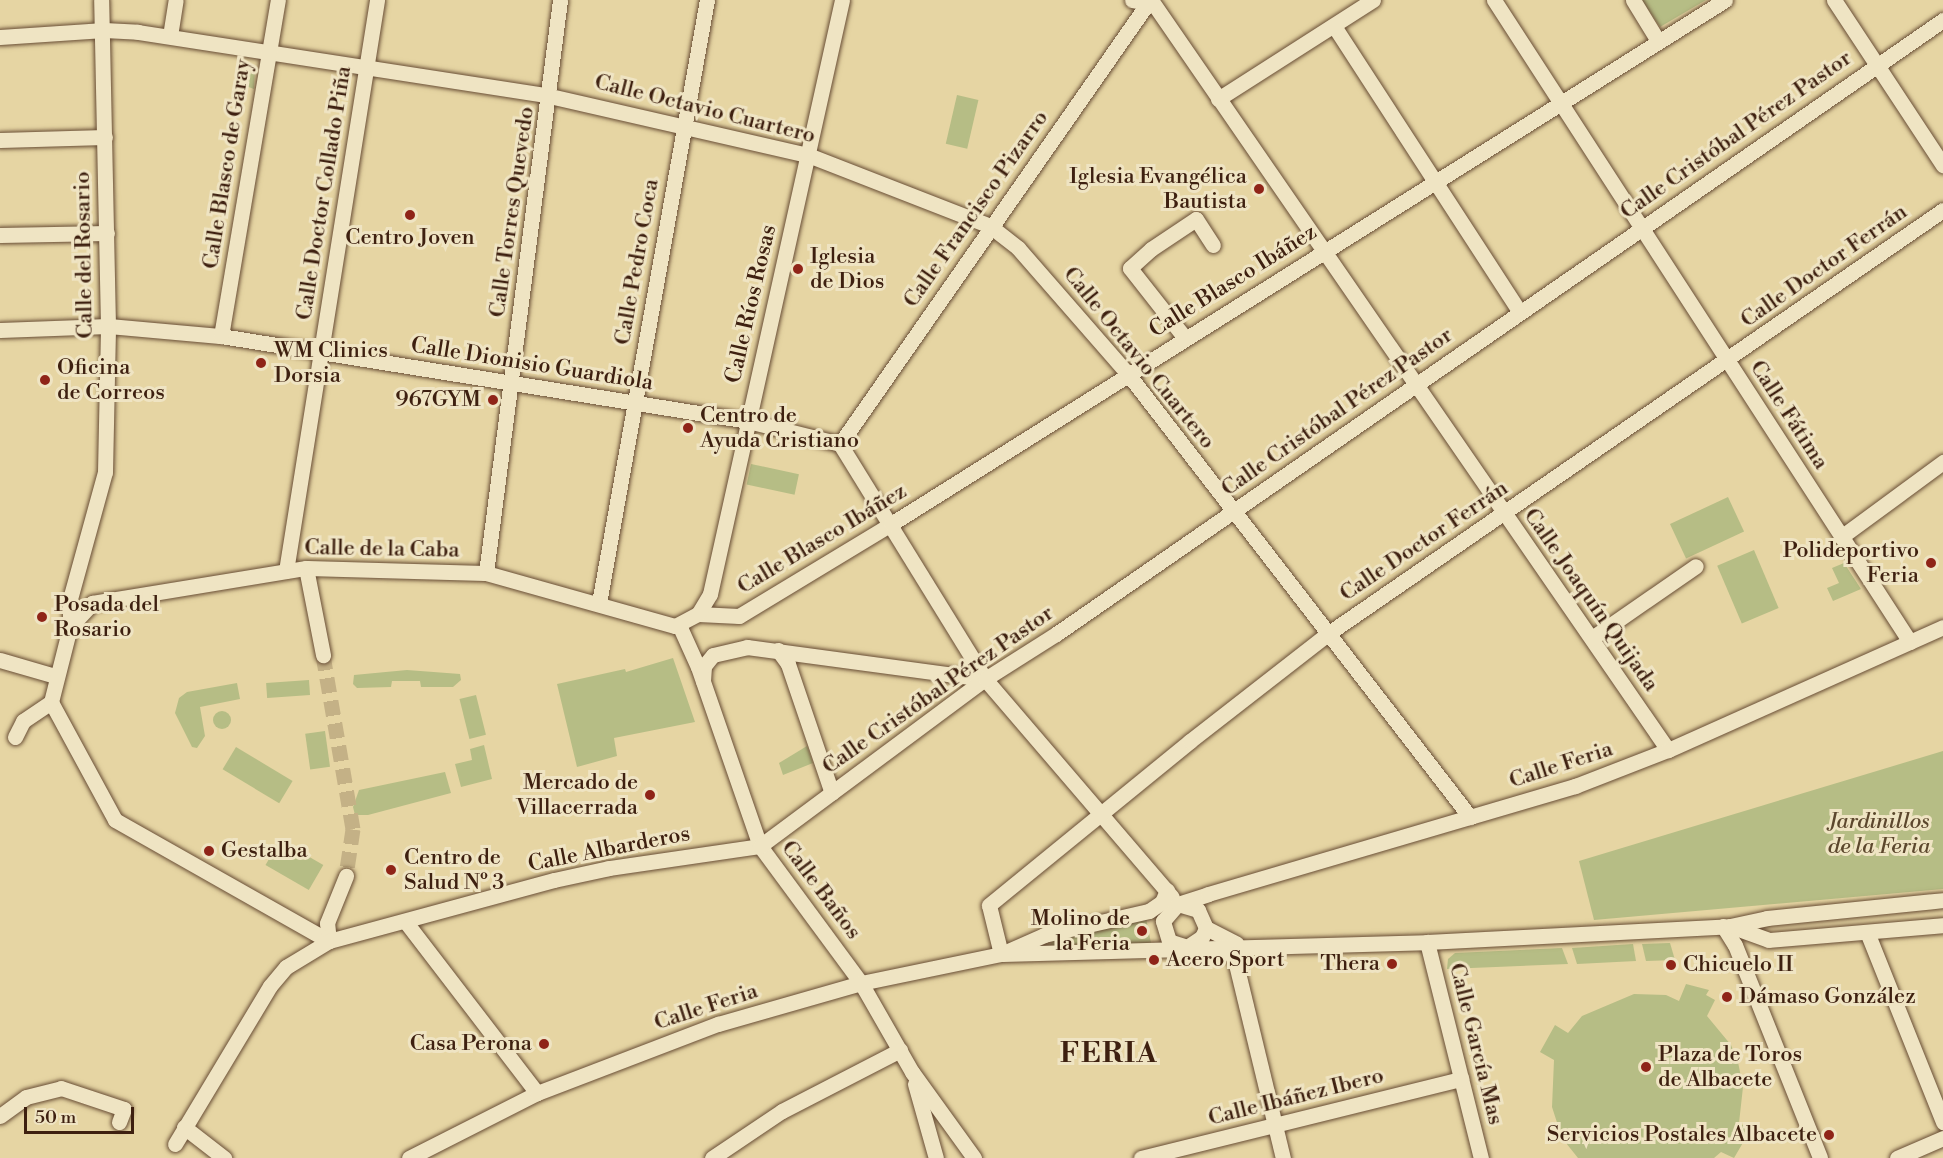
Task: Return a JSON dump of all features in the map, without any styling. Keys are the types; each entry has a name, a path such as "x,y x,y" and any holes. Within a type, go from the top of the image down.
{"street":[{"name":"Calle del Rosario","path":"51,702 55,676 70,627 70,599 105,472 108,326 104,30 101,0"},
{"path":"170,36 176,0"},
{"name":"Calle Blasco de Garay","path":"221,336 278,0"},
{"name":"Calle Doctor Collado Piña","path":"286,571 377,0"},
{"name":"Calle Torres Quevedo","path":"486,573 550,96 560,0"},
{"name":"Calle Pedro Coca","path":"599,603 707,0"},
{"name":"Calle Ríos Rosas","path":"698,614 707,603 842,0"},
{"path":"1132,0 1150,1"},
{"path":"1218,99 1373,0"},
{"name":"Calle Fátima","path":"1494,0 1910,642"},
{"path":"1632,0 1658,41"},
{"name":"Calle Blasco Ibáñez","path":"698,614 739,616 891,524 1725,0"},
{"path":"1834,0 1943,165"},
{"name":"Calle Joaquín Quijada","path":"1150,1 1414,386 1668,750"},
{"name":"Calle Francisco Pizarro","path":"840,444 990,226 1150,1"},
{"name":"Calle Cristóbal Pérez Pastor","path":"760,846 985,679 1233,511 1943,20"},
{"path":"1334,26 1520,312"},
{"name":"Calle Octavio Cuartero","path":"0,37 104,30 170,36 550,96 808,155 990,226 1018,248 1128,374 1326,635 1470,817"},
{"path":"0,140 105,137"},
{"name":"Calle Doctor Ferrán","path":"1001,954 989,904 1102,811 1326,635 1943,210"},
{"path":"1185,338 1130,268 1196,219 1213,245"},
{"path":"0,235 107,233"},
{"name":"Calle Dionisio Guardiola","path":"0,330 108,326 221,336 321,354 748,421 840,444"},
{"path":"840,444 985,679 1102,811 1178,904 1167,912 1164,930 1169,941 1187,947 1202,938 1206,928"},
{"path":"1841,537 1943,462"},
{"path":"1592,638 1696,566"},
{"path":"306,568 323,655"},
{"name":"Calle de la Caba","path":"70,627 92,603 306,568 486,573 678,625"},
{"path":"678,625 698,614"},
{"name":"Calle Baños","path":"678,625 703,681 760,846 861,983 912,1072 974,1158"},
{"name":"Calle Feria","path":"1178,904 1575,786 1668,750 1943,627"},
{"path":"703,681 704,666 713,655 747,647 985,679"},
{"path":"778,650 788,664 832,793"},
{"path":"0,660 55,676"},
{"path":"15,737 23,721 51,702 115,820 329,941"},
{"name":"Calle Albarderos","path":"175,1144 280,973 329,941 609,868 760,846"},
{"path":"329,941 327,923 346,876"},
{"name":"Calle Feria","path":"1001,954 1044,935 1153,909 1167,896 1167,890"},
{"name":"Calle Feria","path":"409,1158 537,1093 718,1024 861,983 1001,954 1224,945 1427,942 1726,926 1767,918 1943,900"},
{"name":"Calle Feria","path":"1178,904 1198,910 1206,928 1242,945"},
{"path":"405,921 537,1093"},
{"name":"Calle Feria","path":"1726,926 1769,940 1943,925"},
{"path":"1726,926 1820,1158"},
{"path":"1867,932 1943,1122"},
{"name":"Calle García Mas","path":"1427,942 1481,1158"},
{"path":"1224,945 1235,960 1283,1158"},
{"path":"712,1158 782,1111 900,1050"},
{"path":"912,1072 936,1158"},
{"name":"Calle Ibáñez Ibero","path":"1141,1158 1461,1079"},
{"path":"0,1116 26,1098 55,1088 124,1109 119,1122"},
{"path":"184,1127 219,1154"},
{"path":"1897,1158 1943,1138"}],"green space":[{"path":"1642,0 1706,0 1660,27"},
{"path":"244,65 255,70 254,89 240,84"},
{"path":"957,95 978,100 967,149 946,144"},
{"path":"751,464 799,474 795,495 747,485"},
{"path":"1728,497 1744,531 1686,558 1670,524"},
{"path":"1754,550 1779,608 1742,624 1717,566"},
{"path":"1844,563 1861,589 1833,601 1827,588 1839,583 1832,568"},
{"path":"673,658 695,722 614,738 617,756 577,767 557,684 625,669 626,672"},
{"path":"407,670 460,674 461,680 453,687 421,687 420,681 392,681 391,687 357,688 353,684 354,675"},
{"path":"309,680 310,695 267,698 266,683"},
{"path":"237,683 240,699 200,707 205,736 197,748 192,747 175,713 179,698 187,692"},
{"path":"476,695 486,735 469,739 460,699"},
{"path":"218,711 226,711 231,716 229,727 218,729 213,724 213,716"},
{"path":"325,731 330,767 310,769 305,734"},
{"path":"484,745 492,779 461,787 455,764 472,760 470,749"},
{"path":"807,746 813,763 783,775 779,763"},
{"path":"236,747 293,781 279,803 223,769"},
{"name":"Jardinillos de la Feria","path":"1943,751 1943,889 1594,920 1579,861"},
{"path":"445,772 451,793 368,815 355,815 353,807 359,790"},
{"path":"280,840 323,865 309,890 266,865"},
{"path":"1146,918 1151,943 1050,945 1053,940"},
{"path":"1670,943 1675,960 1646,961 1642,944"},
{"path":"1633,944 1636,961 1577,964 1572,948"},
{"path":"1562,948 1568,964 1447,969 1448,959 1455,953"},
{"name":"Plaza de Toros de Albacete","path":"1686,984 1709,990 1706,995 1715,1000 1707,1016 1731,1045 1738,1062 1743,1087 1739,1123 1751,1129 1734,1158 1721,1152 1714,1158 1578,1158 1562,1138 1552,1107 1554,1060 1540,1052 1555,1025 1568,1033 1582,1016 1634,994 1666,995 1679,1001"}],"tunnel":[{"path":"323,655 353,829 346,876"}],"place":[{"name":"Iglesia Evangélica Bautista","path":"1259,189"},
{"name":"Centro Joven","path":"410,215"},
{"name":"Iglesia de Dios","path":"798,269"},
{"name":"WM Clinics Dorsia","path":"261,363"},
{"name":"Oficina de Correos","path":"45,380"},
{"name":"967GYM","path":"493,400"},
{"name":"Centro de Ayuda Cristiano","path":"688,428"},
{"name":"Polideportivo Feria","path":"1931,563"},
{"name":"Posada del Rosario","path":"42,617"},
{"name":"Mercado de Villacerrada","path":"650,795"},
{"name":"Gestalba","path":"209,851"},
{"name":"Centro de Salud Nº 3","path":"391,870"},
{"name":"Molino de la Feria","path":"1142,931"},
{"name":"Acero Sport","path":"1154,960"},
{"name":"Thera","path":"1392,964"},
{"name":"Chicuelo II","path":"1671,965"},
{"name":"Dámaso González","path":"1727,997"},
{"name":"Casa Perona","path":"544,1044"},
{"name":"Plaza de Toros de Albacete","path":"1646,1067"},
{"name":"Servicios Postales Albacete","path":"1829,1135"}],"district":[{"name":"FERIA","path":"1109,1054"}]}
